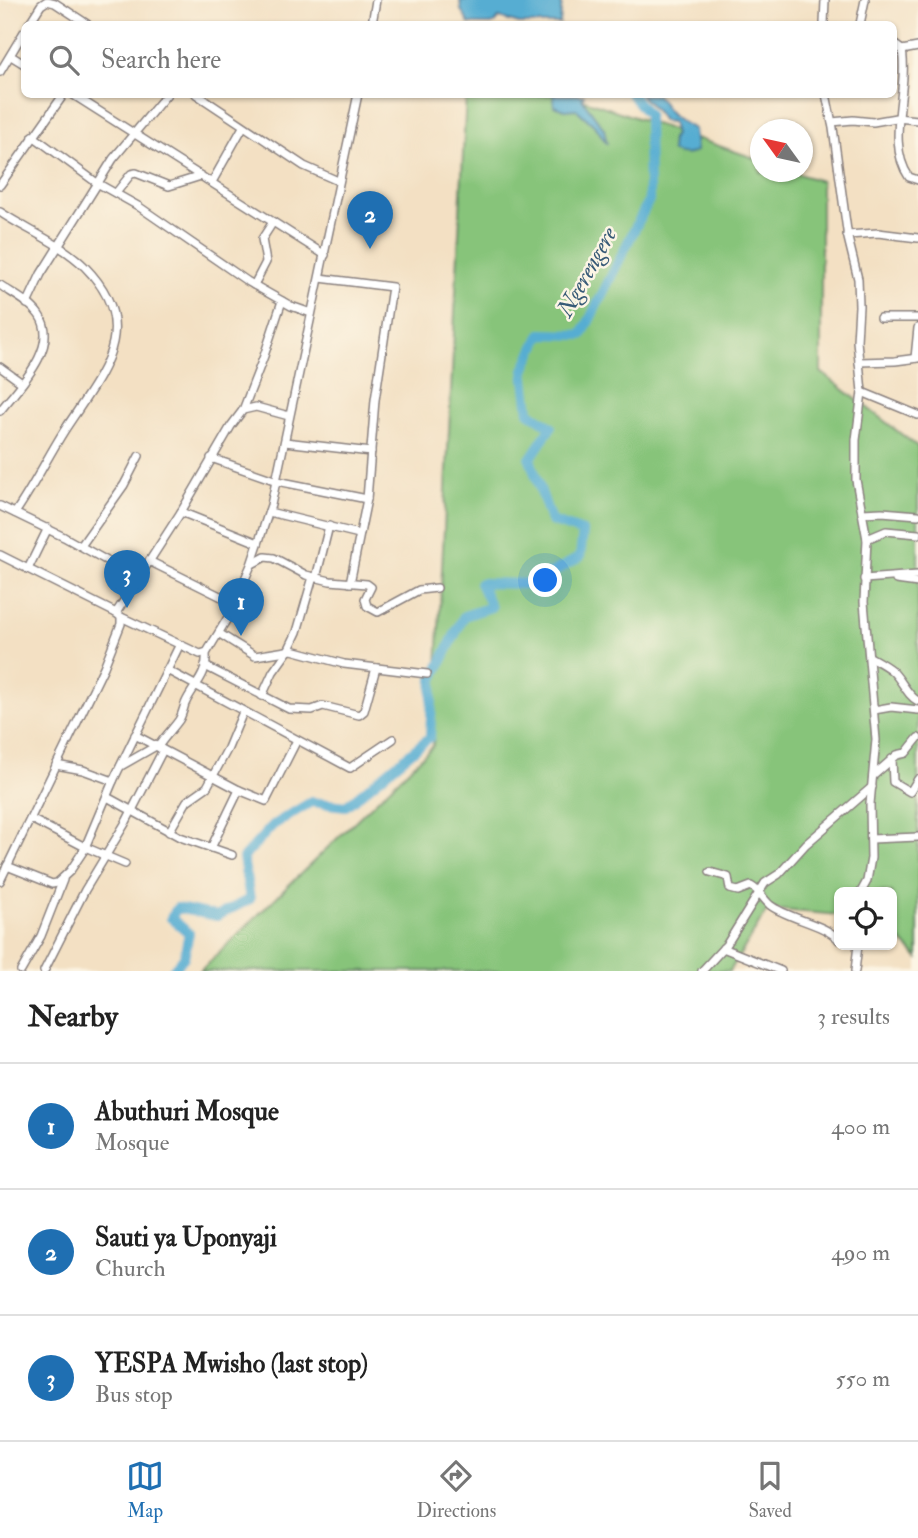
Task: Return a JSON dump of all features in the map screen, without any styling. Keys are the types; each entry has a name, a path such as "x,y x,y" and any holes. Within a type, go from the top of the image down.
{"street":[{"path":"372,21 376,0"},
{"path":"824,21 825,0"},
{"path":"860,21 865,0"},
{"path":"31,21 41,5 47,1 55,3 82,21"},
{"path":"0,72 21,37"},
{"path":"897,46 902,50 918,47"},
{"path":"902,50 903,91 898,118 900,162 909,177 918,180"},
{"path":"10,56 21,62"},
{"path":"0,185 61,98"},
{"path":"78,98 325,255"},
{"path":"27,304 41,274 97,183 132,134 164,98"},
{"path":"202,98 313,171 338,181"},
{"path":"44,971 85,890 133,810 167,732 179,719 186,702 197,687 205,666 206,653 220,635 251,565 277,481 357,98"},
{"path":"828,98 847,235 858,279 857,341 862,392 856,480 867,539 864,579 876,740 869,873 865,887"},
{"path":"832,122 873,122 898,118 918,120"},
{"path":"212,182 243,127"},
{"path":"33,136 97,183 116,192 254,285 311,313"},
{"path":"116,192 131,174 136,173 169,186 201,176"},
{"path":"0,212 83,265 101,285 111,303 115,318 112,354 99,381 63,433 15,513"},
{"path":"254,285 266,262 262,239 273,222"},
{"path":"847,235 877,233 918,239"},
{"path":"320,278 392,287 375,400 366,499 350,583"},
{"path":"0,285 27,304 41,318 45,332 39,359 0,411"},
{"path":"0,881 104,667 121,624 118,615 211,458 243,410 282,301"},
{"path":"880,318 918,318"},
{"path":"859,362 916,358 918,328"},
{"path":"0,367 22,383"},
{"path":"862,392 918,415"},
{"path":"243,410 257,407 289,416"},
{"path":"285,442 371,452"},
{"path":"81,547 124,485 139,456"},
{"path":"211,458 277,481 366,499"},
{"path":"0,506 47,528 138,578"},
{"path":"181,512 258,543"},
{"path":"269,512 359,534"},
{"path":"862,513 918,514"},
{"path":"262,696 297,632 329,526"},
{"path":"28,569 47,528"},
{"path":"867,539 886,531 918,534"},
{"path":"0,555 179,646 197,654 206,653"},
{"path":"251,565 265,557 275,558 314,578 370,585 365,599 371,610 377,612 419,590 437,588"},
{"path":"149,561 234,603"},
{"path":"864,579 918,575"},
{"path":"864,579 918,583"},
{"path":"220,635 255,656 292,650 344,664 427,674"},
{"path":"21,971 41,936 64,877 85,847 113,781 179,646"},
{"path":"870,657 890,669 906,686 913,699 918,701"},
{"path":"205,666 289,709 312,710 323,706 359,715 364,711 376,668"},
{"path":"167,670 350,768 393,739"},
{"path":"874,710 891,707 918,710"},
{"path":"169,832 187,801 204,791 214,775 243,712"},
{"path":"135,736 239,790 264,800 267,800 296,740"},
{"path":"874,775 892,759 906,753 918,738"},
{"path":"121,766 159,748"},
{"path":"892,759 893,782 910,792 918,779"},
{"path":"56,765 83,770 113,781"},
{"path":"702,971 723,948 767,881 779,874 806,844 872,787"},
{"path":"211,848 239,790"},
{"path":"107,797 169,832 232,855"},
{"path":"31,819 105,857 125,864"},
{"path":"871,839 918,837"},
{"path":"7,866 52,884 64,877"},
{"path":"710,872 728,877 730,889 738,891 751,886 760,891 770,905 834,933"},
{"path":"723,948 781,971"},
{"path":"855,971 857,950"}],"green space":[{"path":"466,98 579,98 750,157 750,182 813,182 813,179 821,181 821,372 918,447 918,958 897,936 897,887 834,887 834,915 768,909 730,971 200,971 433,746"}],"water":[{"path":"460,0 562,0 560,21 509,21 499,18 496,21 467,21 461,10"},
{"path":"553,98 582,98 604,129 607,144 596,127 576,109 565,110 554,106"},
{"path":"644,98 659,98 672,115 694,129 696,151 684,154 671,151 672,138 675,135 672,122 663,121"}],"waterway":[{"name":"Ngerengere","path":"172,971 184,957 189,933 171,918 177,908 217,916 250,899 243,858 273,825 311,802 346,806 430,737 433,679 464,616 491,607 480,583 532,584 580,557 583,532 551,521 530,459 551,427 529,412 524,370 541,334 582,335 649,200 648,115 634,98"}],"place":[{"name":"Sauti ya Uponyaji","path":"370,249"},
{"name":"YESPA Mwisho (last stop)","path":"127,608"},
{"name":"Abuthuri Mosque","path":"241,636"}]}
